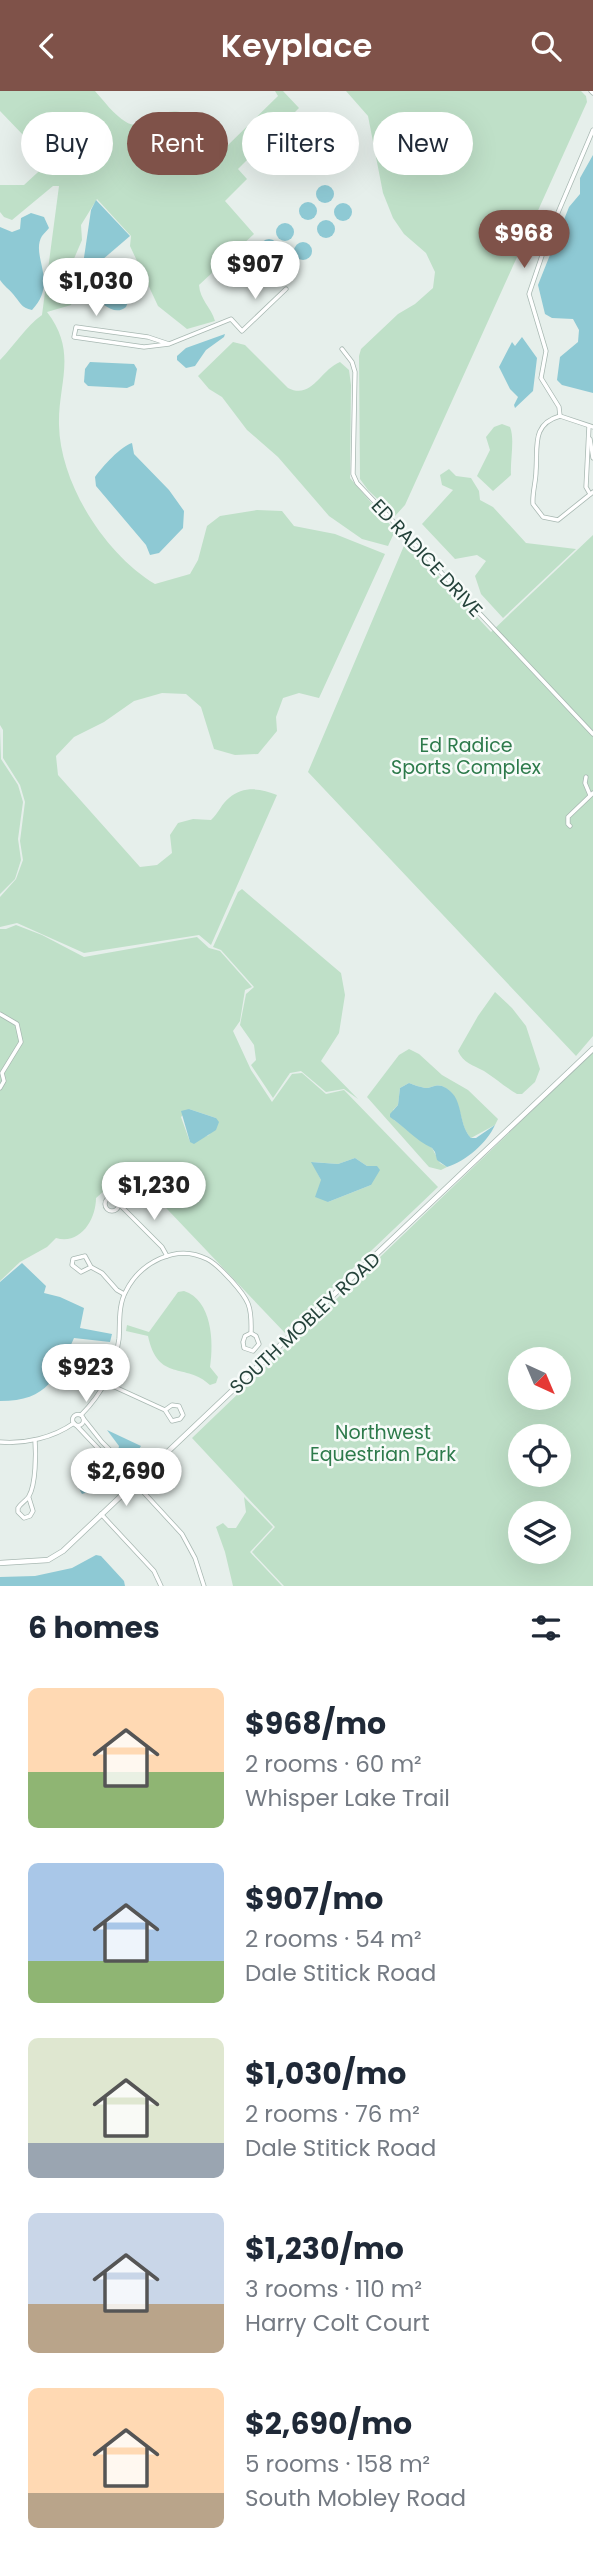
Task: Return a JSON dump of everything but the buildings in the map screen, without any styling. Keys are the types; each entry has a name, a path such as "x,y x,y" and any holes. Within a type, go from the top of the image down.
{"street":[{"path":"560,416 559,407 541,378 546,351 530,293 551,229 593,130"},
{"path":"169,344 148,337 76,327 74,337 144,347 169,344 230,319 242,331 286,289"},
{"name":"ED RADICE DRIVE","path":"342,349 352,362 355,372 354,474 357,483 593,734"},
{"path":"560,416 573,418 591,427 586,487 592,493 558,520 543,517 534,509 532,499 537,435 546,421 560,416"},
{"path":"589,437 593,458"},
{"path":"570,826 568,817 592,794 585,783 586,777"},
{"path":"0,1014 17,1024 21,1042 2,1073 4,1081 0,1088"},
{"name":"SOUTH MOBLEY ROAD","path":"0,1563 48,1560 63,1551 593,1049"},
{"path":"120,1204 117,1210 112,1212 106,1209 104,1204 110,1197 116,1197 163,1247 167,1256"},
{"path":"0,1442 35,1440 81,1424 106,1383 117,1349 124,1294 137,1273 155,1261 175,1253 191,1254 206,1258 218,1266 246,1296 252,1316 251,1333 259,1344 253,1351 244,1348 243,1342 251,1333"},
{"path":"90,1267 81,1272 72,1265 74,1259 85,1256 90,1267 102,1273 124,1294"},
{"path":"106,1383 165,1410 172,1420 180,1419 183,1415 178,1406 172,1405 165,1410"},
{"path":"135,1483 137,1477 83,1417 75,1415 75,1424 129,1481 135,1483 186,1540 204,1586"},
{"path":"29,1499 18,1508 24,1518 30,1516 33,1511 29,1499 36,1459 35,1440"},
{"path":"111,1462 117,1457"},
{"path":"101,1514 154,1571 161,1586"}],"green space":[{"path":"0,91 95,91 113,112 21,112 21,133 0,111"},
{"path":"275,91 283,91 299,108 295,112 262,112 278,96"},
{"path":"346,91 581,91 587,102 405,505 395,516 360,479 359,356 361,349 398,314 415,304 433,288 435,272 426,253 404,234 393,218 379,175 473,175 473,112 373,112 373,142 368,116"},
{"path":"113,112 127,122 127,175 228,175 228,145 242,131 242,165 238,169 247,179 225,201 254,234 199,285 201,295 215,321 187,329 158,306 130,246 131,236 97,199 81,225 82,240 67,275 71,282 76,280 81,283 71,305 47,312 62,341 64,354 59,425 61,448 68,471 77,494 103,537 119,555 155,584 190,574 198,560 207,526 220,516 257,510 282,511 294,526 335,534 385,554 319,698 299,693 283,698 276,717 277,731 258,754 235,755 214,749 201,707 186,694 162,693 134,701 104,722 74,737 56,756 58,775 140,867 157,865 172,853 170,835 178,823 193,819 211,820 227,800 240,791 258,790 277,795 211,945 199,935 84,953 17,923 0,927 0,897 16,879 23,860 20,841 25,802 20,785 3,758 3,730 0,725 0,360 42,315 59,186 53,186 12,220 4,217 0,212 0,185 24,185 35,175 113,175"},
{"path":"233,342 245,345 288,388 296,391 310,387 340,362 349,370 350,478 393,528 394,533 388,546 362,539 329,516 278,457 247,430 222,397 209,389 198,376"},
{"path":"502,424 510,427 511,432 511,475 493,491 477,476 490,450 486,437 494,427"},
{"path":"449,469 456,476 471,478 479,491 480,500 493,507 526,543 576,549 503,618 481,594 475,576 486,561 477,555 455,559 422,524 453,490 442,485 440,475"},
{"name":"Ed Radice Sports Complex","path":"593,535 593,1036 576,1056 308,772 406,541 491,632"},
{"path":"0,729 1,759 18,785 23,802 18,839 21,860 15,879 0,894"},
{"path":"242,889 341,973 345,995 339,1033 321,1061 358,1099 344,1089 326,1092 301,1071 290,1073 273,1098 251,1065 256,1060 254,1045 240,1025 246,994 254,987 221,950 213,947 238,892"},
{"path":"16,925 84,957 197,937 209,948 220,951 252,987 245,990 240,1021 233,1031 251,1070 272,1102 292,1074 302,1073 326,1094 344,1090 438,1187 285,1333 129,1169 96,1198 90,1222 80,1234 73,1238 56,1238 47,1247 20,1262 0,1281 0,929","holes":["189,1109 216,1118 209,1135 190,1142 181,1117","355,1158 367,1166 371,1185 328,1202 312,1162 338,1164"]},
{"path":"495,992 526,1026 540,1069 535,1082 522,1094 517,1094 469,1063 458,1051"},
{"path":"409,1049 419,1054 442,1075 468,1090 498,1119 495,1125 471,1138 449,1090 442,1086 425,1088 409,1083 400,1088 398,1105 393,1110 394,1120 432,1148 440,1163 447,1167 441,1170 429,1167 367,1097 399,1055"},
{"name":"Northwest Equestrian Park","path":"593,1052 593,1586 284,1586 252,1552 275,1527 192,1438"},
{"path":"184,1291 193,1296 206,1312 212,1346 210,1367 218,1377 216,1383 210,1385 192,1374 166,1366 153,1351 148,1336 126,1331 127,1325 149,1332 178,1292"},
{"path":"244,1497 273,1527 250,1552 282,1586 233,1586 216,1527 223,1523 228,1528 236,1528 246,1512"}],"water":[{"path":"593,155 593,393 562,385 557,380 560,357 578,342 579,330 573,319 552,318 545,314 538,285 569,207 580,194 580,178"},
{"path":"321,185 329,185 334,194 332,201 321,203 316,198 316,190"},
{"path":"96,200 130,236 81,278 91,210"},
{"path":"304,202 312,202 317,211 315,218 304,220 299,215 299,207"},
{"path":"339,203 347,203 352,212 350,219 339,221 334,216 334,208"},
{"path":"31,213 44,217 49,228 39,244 44,280 40,300 32,310 23,306 0,280 0,227 12,232 20,229 21,218"},
{"path":"322,220 330,220 335,229 333,236 322,238 317,233 317,225"},
{"path":"281,223 289,223 294,232 292,239 281,241 276,236 276,228"},
{"path":"265,239 273,239 278,248 276,255 265,257 260,252 260,244"},
{"path":"299,242 307,242 312,251 310,258 299,260 294,255 294,247"},
{"path":"283,258 291,258 296,267 294,274 283,276 278,271 278,263"},
{"path":"118,291 124,292 128,302 126,307 115,310 104,305"},
{"path":"225,334 206,350 195,366 186,368 177,360 177,356 186,348"},
{"path":"522,337 537,358 533,391 515,408 518,397 510,389 499,367 512,342 515,346"},
{"path":"90,362 134,364 137,369 134,385 127,388 88,386 84,382 85,369"},
{"path":"132,443 134,454 169,490 184,511 183,528 159,553 150,555 146,545 96,486 95,477 102,468 117,452"},
{"path":"409,1083 425,1088 442,1086 450,1090 458,1103 466,1132 471,1138 476,1138 495,1125 481,1145 468,1156 447,1167 437,1160 432,1148 390,1117 398,1105 400,1088"},
{"path":"189,1109 216,1118 219,1122 216,1130 194,1144 190,1142 181,1111"},
{"path":"355,1158 367,1166 377,1166 380,1170 371,1185 328,1202 315,1197 321,1180 311,1162 338,1164"},
{"path":"22,1263 46,1286 44,1293 84,1308 80,1328 112,1334 110,1342 74,1338 49,1384 30,1397 0,1401 0,1282"},
{"path":"107,1430 141,1446 134,1457 123,1456 109,1469 109,1478 95,1476 89,1480 88,1492 82,1494 79,1480 86,1467 94,1460 103,1464 118,1451 119,1446"},
{"path":"96,1555 101,1556 124,1581 125,1586 0,1586 0,1577 35,1576 72,1568"}]}
